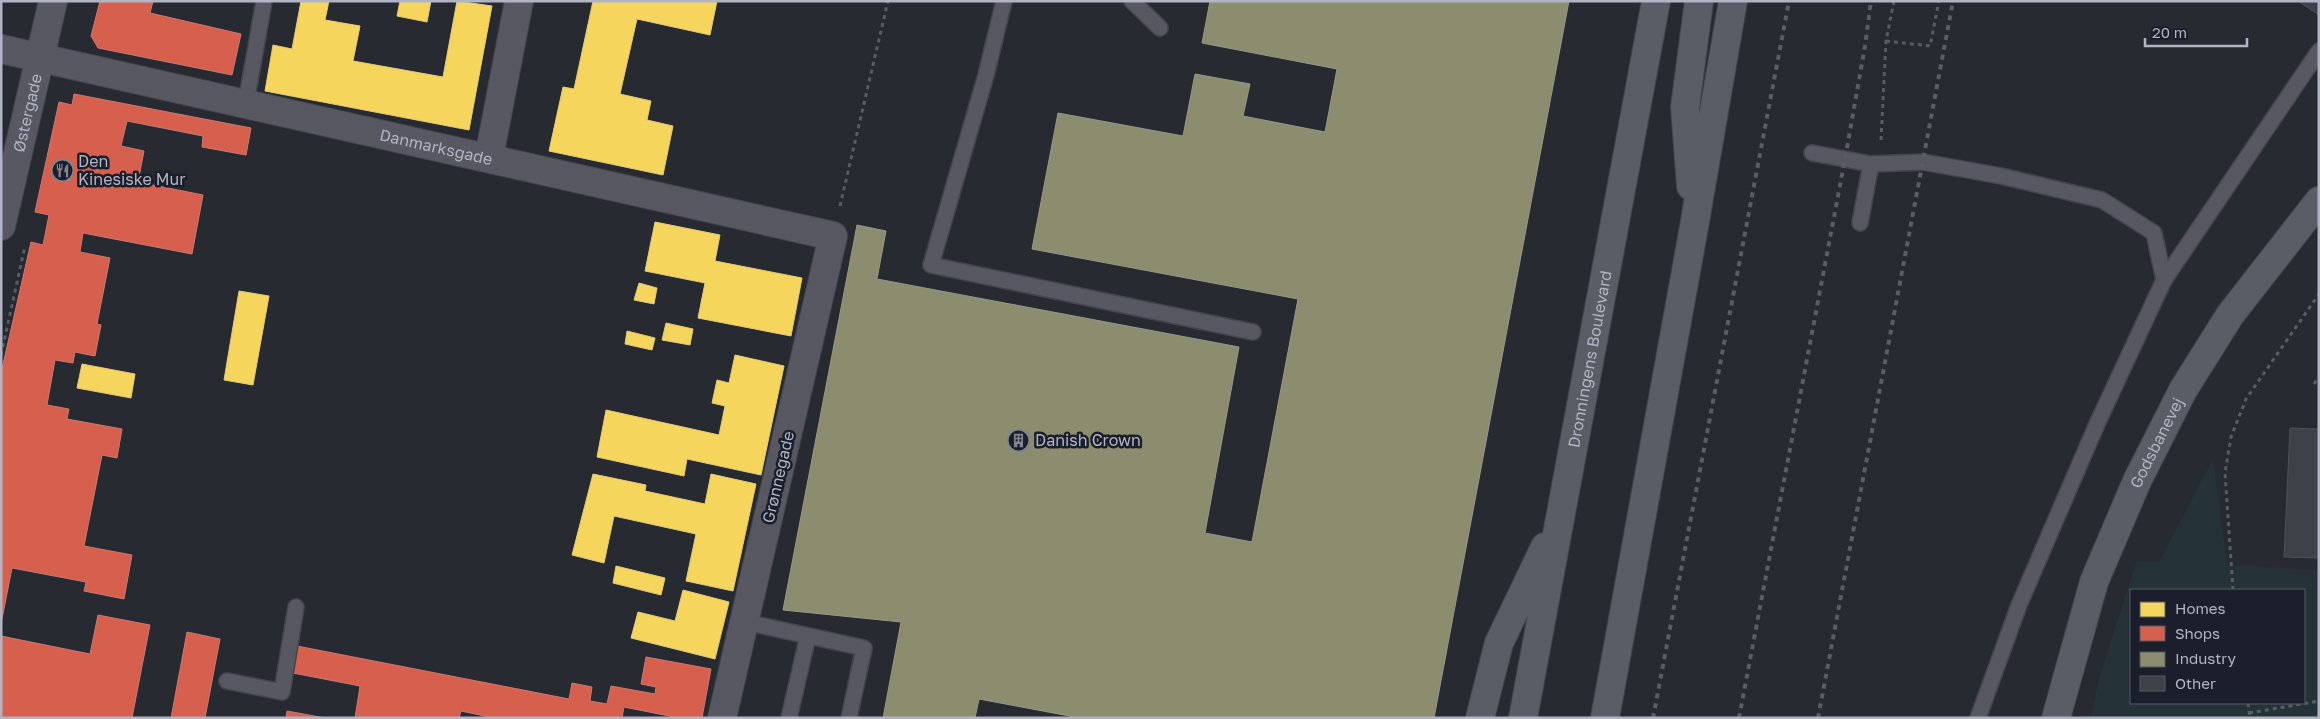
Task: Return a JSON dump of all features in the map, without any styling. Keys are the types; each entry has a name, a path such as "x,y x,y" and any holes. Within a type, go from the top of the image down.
{"main road":[{"name":"Dronningens Boulevard","path":"1523,718 1656,1"},
{"path":"1694,227 1685,107 1700,1"},
{"path":"1605,718 1733,1"},
{"name":"Godsbanevej","path":"2056,718 2094,582 2137,481 2183,390 2230,315 2319,200"},
{"path":"1480,718 1499,643 1562,512"}],"street":[{"name":"Østergade","path":"1,226 53,1"},
{"path":"489,157 519,1"},
{"name":"Danmarksgade","path":"1,49 489,157 833,236"},
{"name":"Grønnegade","path":"722,718 833,236"}],"lane":[{"path":"246,103 264,1"},
{"path":"1004,1 986,75 931,265 1253,332"},
{"path":"1132,1 1160,28"},
{"path":"1978,718 2023,596 2097,424 2164,280 2319,51"},
{"path":"1812,153 1876,163 1923,162 1974,171 2102,200 2154,234 2164,280"},
{"path":"1860,223 1876,163"},
{"path":"227,681 282,692 296,607"},
{"path":"744,622 864,648 849,718"},
{"path":"790,718 808,636"}],"path":[{"path":"833,236 888,1"},
{"path":"1876,163 1886,41 1894,1"},
{"path":"1886,41 1930,46 1939,1"},
{"path":"2233,589 2225,473 2231,437 2246,399 2319,294"},
{"path":"2314,384 2319,377"},
{"path":"2305,703 2319,701"},
{"path":"2248,704 2250,718"},
{"path":"2249,713 2302,704"}],"shaded area":[{"path":"2213,459 2227,565 2319,570 2319,718 2091,718 2099,678 2137,561 2159,562"}],"building: Homes":[{"path":"301,1 329,1 325,20 360,26 353,61 443,77 457,1 492,6 469,130 265,91 273,45 292,49"},
{"path":"400,1 431,1 427,22 397,16"},
{"path":"593,1 717,1 710,35 637,19 620,94 651,101 647,120 673,126 663,175 549,151 563,87 574,89"},
{"path":"655,222 720,235 715,261 802,278 791,336 698,318 705,283 645,271"},
{"path":"639,283 657,288 654,304 634,300"},
{"path":"239,291 269,296 253,385 224,380"},
{"path":"666,323 693,329 690,345 662,340"},
{"path":"627,331 655,338 652,350 625,344"},
{"path":"735,355 784,366 761,475 687,459 684,476 597,457 606,410 719,435 725,406 712,403 717,380 729,383"},
{"path":"82,364 135,374 131,398 77,388"},
{"path":"593,474 646,485 645,491 705,504 711,474 756,484 733,591 686,581 696,534 614,516 604,563 572,555"},
{"path":"616,566 665,578 661,595 613,583"},
{"path":"683,590 729,602 715,659 631,638 638,612 675,621"}],"building: Shops":[{"path":"100,1 153,1 150,13 241,34 232,75 98,48 91,36"},
{"path":"74,94 251,128 246,155 202,147 203,136 127,121 121,146 144,151 138,182 203,195 192,254 83,233 80,252 110,258 97,324 101,325 95,356 75,352 73,363 55,360 47,405 69,409 67,419 122,429 117,458 102,455 84,546 132,555 124,599 84,591 86,582 12,568 1,624 1,373 31,242 43,245 49,215 35,212 59,102 72,105"},
{"path":"98,615 150,625 132,718 1,718 1,636 90,654"},
{"path":"187,632 220,639 205,718 171,718"},
{"path":"297,646 569,699 572,683 592,687 590,701 607,704 611,686 655,694 656,687 641,684 646,657 711,669 702,718 679,718 624,707 622,718 494,718 461,711 459,718 355,718 360,686 293,673"},
{"path":"287,711 325,718 286,718"}],"building: Industry":[{"name":"Danish Crown","path":"1210,1 1569,1 1434,718 1080,718 979,699 975,718 883,718 901,622 783,610 857,225 886,231 877,279 1239,347 1205,533 1252,542 1298,299 1032,249 1058,113 1183,136 1195,74 1250,84 1243,116 1325,132 1337,69 1202,43"}],"building: Other":[{"path":"2298,1 2319,1 2319,15"},
{"path":"2290,428 2319,429 2319,558 2284,557"}],"railway":[{"path":"1653,718 1789,1"},
{"path":"1739,718 1845,159 1871,1"},
{"path":"1818,718 1953,1"}],"place":[{"name":"Den Kinesiske Mur","path":"62,170"},
{"name":"Danish Crown","path":"1019,440"}]}
